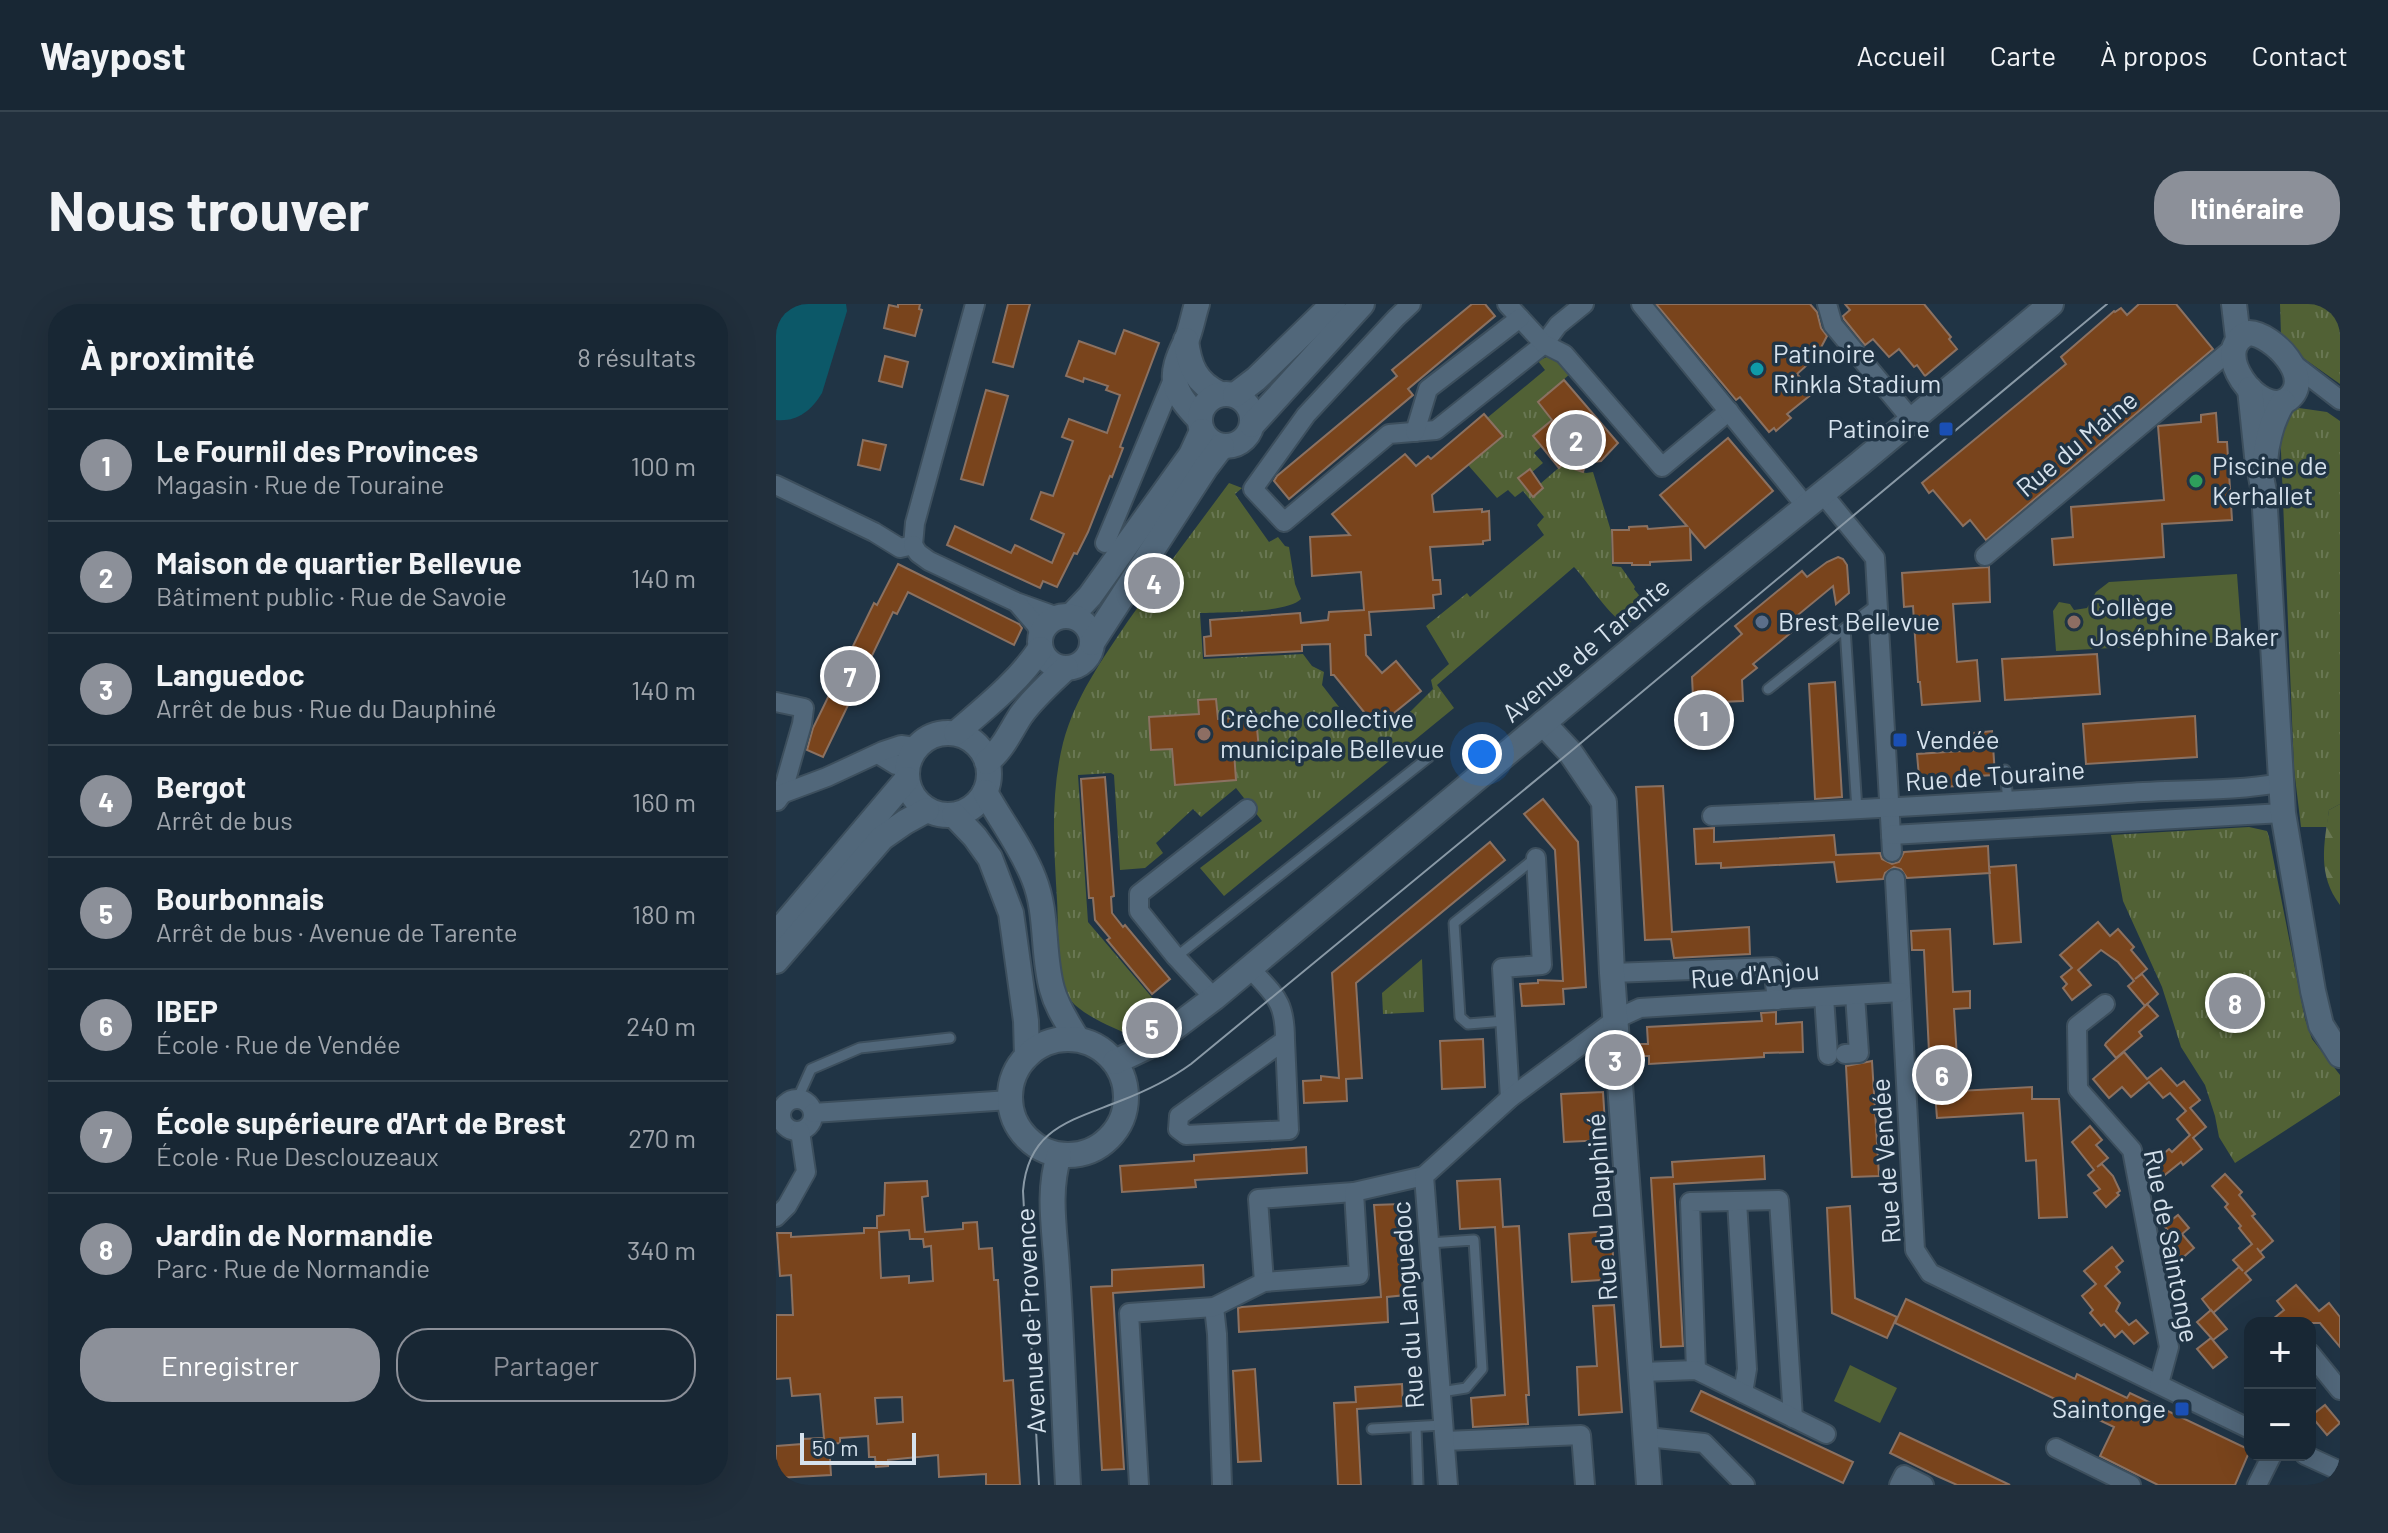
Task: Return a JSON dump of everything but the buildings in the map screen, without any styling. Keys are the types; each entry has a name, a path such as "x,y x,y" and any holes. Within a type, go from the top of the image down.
{"street":[{"path":"975,304 915,523 913,545 929,561 1016,602 1083,623 1092,643"},
{"path":"1105,543 1174,377 1176,360 1197,304"},
{"path":"956,733 1028,668 1049,623 1064,617 1090,596 1191,455 1205,403 1256,379 1333,304"},
{"path":"987,762 999,752 1037,696 1066,668 1082,663 1088,655 1092,643 1215,452 1222,446 1238,443 1249,432 1362,304"},
{"path":"1411,304 1306,415 1253,489 1284,522 1389,434 1436,430 1544,344 1558,325 1584,304"},
{"path":"1641,304 1729,411 1813,499 1845,521 1875,558 1890,808"},
{"name":"Avenue de Tarente","path":"1124,1064 1214,998 2051,304"},
{"path":"2234,304 2240,362 2264,492"},
{"path":"1828,305 1833,325 1911,419"},
{"path":"1415,432 1428,389 1514,311 1544,344 1564,354 1662,467 1729,411"},
{"path":"2249,333 2262,335 2340,400 2313,396 2275,403 2265,400 2240,362 2249,333"},
{"path":"1186,340 1192,371 1200,381 1249,407 1252,425"},
{"name":"Rue du Maine","path":"1985,556 2203,372 2240,362"},
{"path":"2291,362 2296,375 2295,387 2273,421 2268,439 2264,492 2280,783 2321,1025 2340,1055"},
{"path":"1174,377 1183,402 1210,441 1222,446"},
{"path":"776,485 874,532 900,548 913,545"},
{"path":"1016,602 1036,625 1045,658 1053,665 1066,668"},
{"path":"776,702 804,708 802,724 778,798"},
{"name":"Rue du Dauphiné","path":"1543,723 1565,746 1604,802 1612,973 1649,1485"},
{"path":"776,934 910,764 935,735 956,733 976,743 987,762 985,792 972,807 954,815 936,814 913,797 910,764 901,745 778,798"},
{"name":"Rue de Touraine","path":"1712,816 2255,788 2280,783"},
{"path":"985,792 1034,879 1042,904 1052,989 1077,1039"},
{"name":"Rue de Touraine","path":"1890,808 1892,844 2283,813"},
{"path":"1214,998 1139,911 1139,894 1247,809"},
{"path":"776,961 882,838 927,810"},
{"path":"954,815 990,858 1011,913 1026,1021 1027,1056"},
{"path":"1510,1098 1502,968 1542,965 1536,858"},
{"name":"Rue de Vendée","path":"1895,879 1915,1250 1930,1273 2244,1426"},
{"path":"1612,973 1773,967 1777,1000"},
{"path":"1250,968 1277,999 1285,1017 1289,1130 1186,1135 1178,1129 1179,1116 1285,1040"},
{"name":"Rue d'Anjou","path":"1616,1019 1640,1008 1901,992"},
{"path":"1824,997 1836,1054 1859,1053 1855,995"},
{"name":"Rue de Saintonge","path":"2105,1004 2077,1026 2078,1089 2132,1150 2169,1347 2159,1384"},
{"name":"Rue du Languedoc","path":"1448,1485 1424,1176 1510,1098 1616,1019"},
{"path":"1077,1039 1091,1043 1124,1064 1126,1107 1120,1124 1109,1139 1094,1150 1077,1155 1059,1155 1047,1152 1030,1141 1016,1123 1010,1100 1011,1084 1027,1056 1050,1041 1077,1039"},
{"path":"798,1098 810,1105 813,1113 811,1123 800,1131 787,1127 778,1116 786,1103 798,1098"},
{"path":"813,1113 1010,1100"},
{"path":"776,1217 787,1206 806,1172 800,1131"},
{"name":"Avenue de Provence","path":"1059,1155 1053,1171 1052,1217 1068,1485"},
{"path":"1264,1282 1258,1199 1354,1192 1424,1176"},
{"path":"1139,1485 1129,1313 1214,1307 1264,1282 1359,1275 1354,1192"},
{"path":"1696,1370 1690,1202 1779,1200 1793,1418"},
{"path":"1737,1201 1747,1369 1743,1393"},
{"path":"1214,1307 1222,1485"},
{"path":"2316,1360 2340,1390"},
{"path":"1642,1372 1696,1370 1826,1434"},
{"path":"1444,1433 1581,1435 1585,1485"},
{"path":"1647,1437 1704,1443 1745,1485"},
{"path":"2056,1448 2131,1485"},
{"path":"2316,1460 2340,1471"},
{"path":"2257,1485 2269,1461"},
{"path":"1899,1485 1904,1475 1924,1485"}],"lane":[{"path":"1768,689 1878,603"},
{"path":"1845,628 1857,810"},
{"path":"1176,957 1429,757"},
{"path":"2005,770 2008,802"},
{"path":"1505,1021 1468,1024 1460,1017 1454,923 1536,858"},
{"path":"798,1098 811,1069 860,1048 950,1038"},
{"path":"1429,1243 1474,1240 1482,1369 1466,1388 1441,1392"},
{"path":"1372,1429 1416,1427 1444,1433"},
{"path":"1416,1427 1418,1485"}],"green space":[{"path":"2280,304 2340,304 2340,384 2289,348 2281,335"},
{"path":"1551,355 1571,373 1538,402 1546,412 1560,413 1533,436 1541,447 1534,453 1543,463 1519,478 1533,496 1543,488 1540,484 1562,465 1586,473 1593,472 1611,531 1612,566 1621,567 1635,587 1644,602 1645,614 1638,620 1620,620 1574,567 1437,685 1454,708 1224,896 1200,868 1262,821 1236,788 1201,817 1193,809 1156,843 1163,853 1145,868 1120,870 1114,775 1078,775 1088,922 1166,1014 1134,1037 1075,1005 1064,985 1059,956 1054,822 1059,763 1068,726 1082,694 1140,603 1229,483 1242,488 1235,494 1269,542 1278,537 1289,547 1295,584 1301,599 1294,604 1269,609 1200,613 1203,659 1303,654 1312,666 1324,672 1322,685 1353,725 1400,722 1433,689 1431,680 1449,664 1426,626 1467,593 1470,597 1544,535 1537,525 1544,517 1523,491 1515,497 1508,490 1497,498 1468,465 1502,437 1487,418 1545,370 1538,361"},
{"path":"2299,408 2327,412 2340,421 2340,804 2329,810 2327,827 2301,827 2294,769 2280,427 2286,415"},
{"path":"2237,574 2242,641 2056,651 2053,611 2059,602 2070,604 2074,610 2087,608 2096,592 2109,582"},
{"path":"2340,804 2340,905 2328,882 2324,859 2329,810"},
{"path":"2249,827 2267,831 2305,1019 2312,1039 2340,1075 2340,1095 2235,1163 2219,1137 2205,1085 2181,1047 2162,987 2123,901 2111,835"},
{"path":"1422,959 1424,1012 1383,1014 1382,993"},
{"path":"1850,1365 1897,1388 1880,1423 1834,1401"}],"water":[{"path":"776,304 846,304 847,311 822,393 803,414 784,420 776,420"}],"tram line":[{"path":"1039,1485 1023,1191 1033,1154 1043,1141 1069,1122 1148,1089 1191,1064 2107,304"}],"place":[{"name":"Patinoire Rinkla Stadium","path":"1757,369"},
{"name":"Patinoire","path":"1946,429"},
{"name":"Maison de quartier Bellevue","path":"1576,440"},
{"name":"Piscine de Kerhallet","path":"2196,481"},
{"name":"Bergot","path":"1154,583"},
{"name":"Brest Bellevue","path":"1762,622"},
{"name":"Collège Joséphine Baker","path":"2074,622"},
{"name":"École supérieure d'Art de Brest","path":"850,676"},
{"name":"Le Fournil des Provinces","path":"1704,720"},
{"name":"Crèche collective municipale Bellevue","path":"1204,734"},
{"name":"Vendée","path":"1900,740"},
{"name":"Jardin de Normandie","path":"2235,1003"},
{"name":"Bourbonnais","path":"1152,1028"},
{"name":"Languedoc","path":"1615,1060"},
{"name":"IBEP","path":"1942,1075"},
{"name":"Saintonge","path":"2182,1409"}]}
